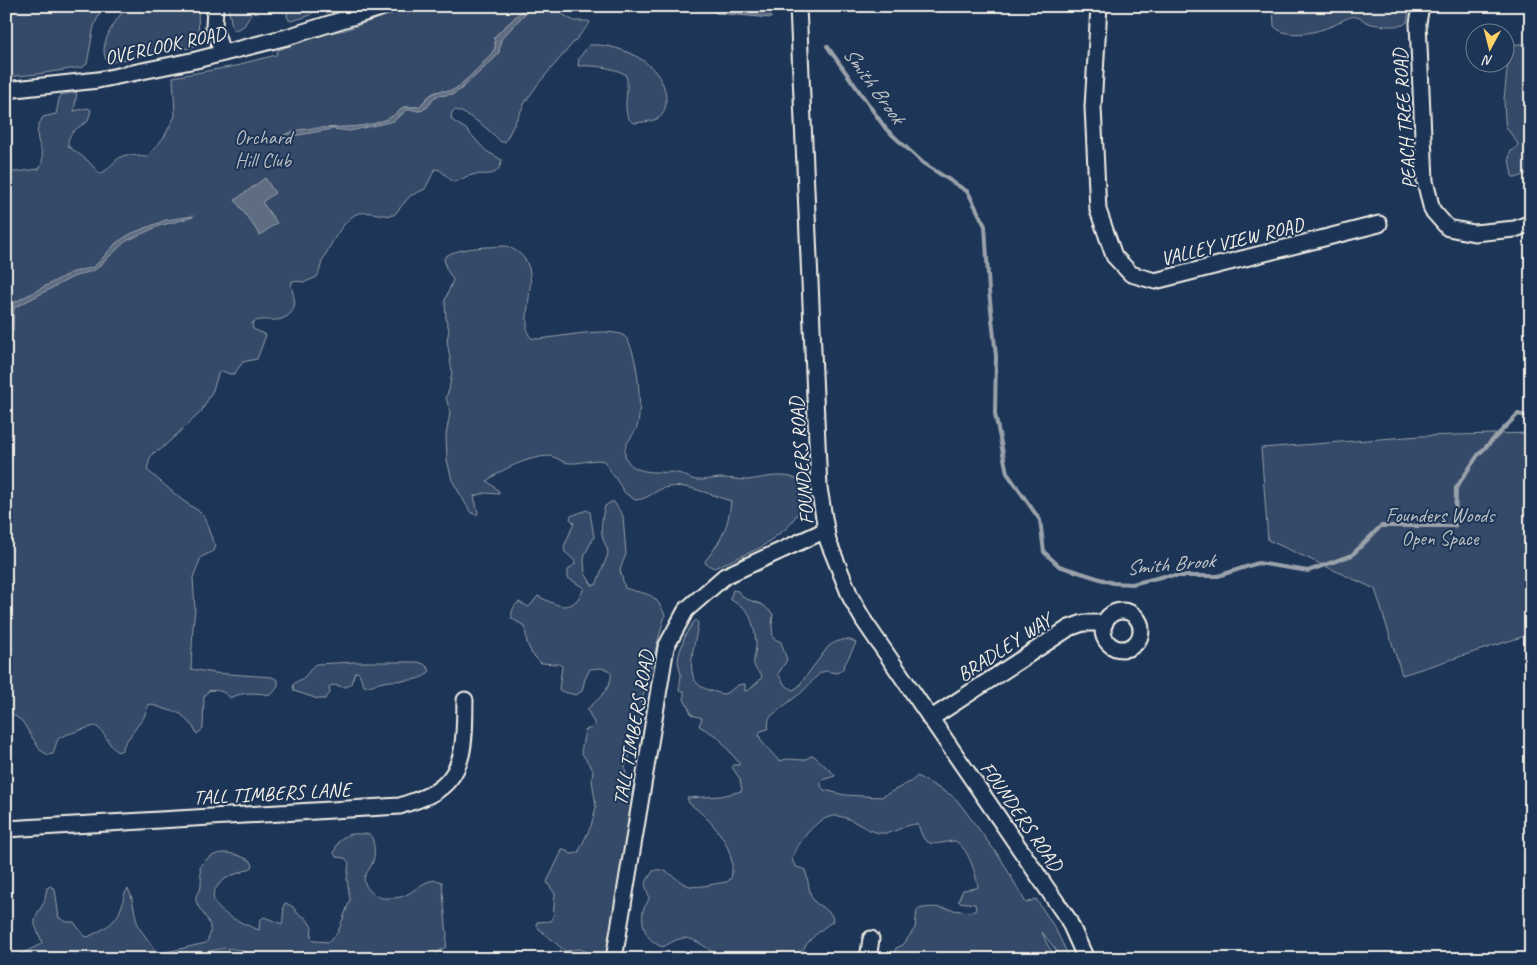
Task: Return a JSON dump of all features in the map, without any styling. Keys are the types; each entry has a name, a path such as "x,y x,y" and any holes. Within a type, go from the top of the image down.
{"street":[{"path":"215,6 214,27 222,54"},
{"name":"OVERLOOK ROAD","path":"6,90 98,80 222,54 287,37 387,6"},
{"name":"FOUNDERS ROAD","path":"798,6 819,488 828,541 851,598 869,629 1063,912 1086,959"},
{"name":"VALLEY VIEW ROAD","path":"1099,6 1093,107 1098,210 1114,256 1131,274 1155,281 1379,224"},
{"name":"PEACH TREE ROAD","path":"1421,6 1418,23 1425,181 1432,210 1448,228 1474,233 1515,229 1531,223"},
{"name":"TALL TIMBERS ROAD","path":"614,959 666,647 686,610 726,576 826,530"},
{"name":"BRADLEY WAY","path":"930,719 1069,628 1083,623 1104,623"},
{"name":"TALL TIMBERS LANE","path":"6,829 400,806 433,793 454,774 464,749 465,700"},
{"path":"868,959 871,939"}],"green space":[{"path":"6,6 103,6 94,26 87,64 83,67 6,77"},
{"path":"127,6 198,6 199,44 190,48 168,50 108,63 104,49 106,41 113,25"},
{"path":"228,6 256,6 244,26 233,31"},
{"path":"288,6 322,6 308,16 292,21 287,16"},
{"name":"Orchard Hill Club","path":"412,6 527,6 494,37 495,47 493,52 462,84 452,91 433,93 419,107 403,107 396,115 384,123 397,118 409,110 419,111 428,107 436,96 453,94 460,90 499,52 501,39 532,6 553,6 554,9 574,21 589,21 590,23 538,84 526,101 505,142 501,142 468,115 456,110 452,112 451,117 453,121 466,129 486,151 502,160 495,173 478,174 453,182 440,170 435,169 425,189 410,196 394,215 360,213 354,215 343,226 328,249 317,277 305,282 292,281 295,304 291,313 282,319 260,320 252,323 253,329 266,335 257,359 243,362 234,374 222,371 218,374 213,390 201,412 160,450 153,453 150,458 147,470 182,500 200,512 216,545 214,551 201,557 193,578 195,609 191,669 214,673 272,677 278,680 276,690 271,695 245,693 230,698 220,691 208,691 204,697 203,729 197,734 181,714 149,704 144,717 122,750 118,752 115,750 102,731 95,726 59,738 53,754 48,755 40,750 22,721 6,710 6,636 13,632 6,626 6,171 16,172 39,169 42,157 37,133 39,125 43,117 56,114 60,95 77,92 74,111 88,108 91,110 88,121 77,128 69,137 68,146 87,160 100,174 122,156 147,157 164,137 175,116 173,77 241,65 276,55 278,50 328,33 345,30"},
{"path":"1273,6 1410,6 1407,22 1403,25 1376,25 1353,17 1323,29 1293,34 1279,30 1274,26"},
{"path":"1531,44 1531,171 1516,178 1512,176 1509,159 1510,152 1518,144 1506,127 1504,99 1507,72 1514,72 1514,45"},
{"path":"589,45 602,45 629,53 641,59 652,68 660,78 665,90 666,104 661,117 651,121 634,123 629,119 626,108 627,79 625,74 602,67 578,66 579,58"},
{"path":"506,246 518,252 525,260 529,269 530,289 527,327 531,338 538,339 580,333 612,332 621,334 627,339 635,362 639,392 639,419 625,450 626,458 631,465 647,471 675,472 699,480 722,478 748,480 777,476 791,477 802,484 803,501 798,513 788,527 760,548 714,568 706,564 705,561 716,547 723,533 731,501 698,490 681,487 660,489 643,499 635,500 625,493 604,461 570,463 548,456 524,461 507,468 487,481 499,491 499,494 485,493 474,496 478,512 477,515 471,513 452,480 447,460 446,435 450,413 446,397 452,372 447,340 449,330 446,319 445,300 453,280 446,268 444,258 449,254 464,250"},
{"name":"Founders Woods Open Space","path":"1531,433 1531,634 1402,675 1375,589 1268,540 1261,448 1420,436"},
{"path":"614,502 623,516 626,554 620,570 625,588 650,595 657,601 665,615 642,700 639,733 625,767 626,774 633,787 628,834 608,953 606,959 591,959 588,952 579,949 565,951 539,929 536,924 537,922 551,921 553,918 555,894 547,882 562,848 571,854 578,853 591,826 596,807 592,780 593,770 581,752 585,730 595,725 587,709 607,688 610,683 611,672 598,668 590,669 582,691 576,695 560,691 562,666 559,664 541,663 532,654 527,643 525,626 512,619 512,614 514,607 519,602 529,607 538,596 552,603 565,606 575,602 580,596 584,588 568,578 568,570 575,564 575,561 565,552 564,547 574,523 570,519 571,516 587,510 590,512 594,537 585,554 585,573 592,585 596,585 608,554 602,535 602,522 605,506"},
{"path":"733,590 738,591 744,598 763,605 773,614 773,638 781,642 787,660 778,674 785,685 793,690 798,687 828,647 838,641 845,640 856,643 842,670 837,673 825,671 820,673 802,692 771,716 768,729 761,731 759,735 762,742 779,761 787,759 804,760 813,755 835,776 822,780 823,789 845,795 881,797 912,781 917,776 951,795 957,800 1001,859 1026,903 1036,899 1055,928 1070,959 1063,959 1042,932 1057,959 894,959 896,948 903,945 915,928 917,910 931,907 975,911 975,904 959,902 963,890 977,888 978,886 970,860 964,849 955,841 935,844 927,842 917,824 880,833 837,816 823,820 810,830 800,843 792,859 795,866 805,870 814,901 831,914 833,921 808,942 800,959 718,959 708,949 689,939 680,939 663,947 657,945 649,938 644,928 643,917 649,896 645,884 653,871 663,870 690,886 727,882 731,878 732,867 727,845 714,826 689,803 687,798 721,796 742,791 740,779 732,767 733,765 739,765 739,763 718,737 699,726 702,718 692,715 684,699 684,691 679,691 681,675 678,662 685,636 696,620 698,623 692,655 692,671 698,684 723,694 742,684 745,684 745,691 749,690 761,679 762,675 755,668 754,664 756,640 752,621 746,610 730,599"},
{"path":"418,662 424,664 430,670 427,674 416,679 381,682 367,686 364,686 359,673 355,672 351,684 346,687 332,685 329,687 330,693 325,699 318,699 294,691 293,685 303,678 316,664"},
{"path":"351,834 369,834 374,844 374,857 364,880 370,891 378,897 398,898 426,882 437,880 442,882 447,936 446,947 438,952 437,959 258,959 240,950 218,949 205,953 203,959 6,959 41,944 35,920 44,903 47,888 50,886 55,889 59,918 67,922 74,922 84,936 88,937 104,929 116,918 128,889 138,926 155,950 162,953 206,943 210,929 209,923 196,900 201,886 200,866 212,856 224,853 237,855 251,861 253,866 225,879 216,888 213,897 222,911 259,930 260,920 264,917 282,924 284,904 286,903 306,918 312,927 311,938 314,941 329,942 338,932 350,900 347,879 349,863 345,858 336,857 334,853 343,837"}],"shaded area":[{"path":"527,6 532,6 501,39 499,52 495,58 460,90 453,94 436,96 423,110 405,110 394,121 350,131 333,129 293,136 284,141 281,136 312,128 369,125 382,121 403,107 419,107 433,93 453,90 468,78 493,52 495,48 494,37"},
{"path":"702,6 734,13 770,11 771,18 716,13"},
{"path":"265,178 275,193 262,202 277,223 260,235 235,200"},
{"path":"193,216 159,226 126,241 95,270 73,277 14,308 13,331 6,336 8,318 15,302 70,273 93,267 116,243 130,234 166,220"}],"waterway":[{"name":"Smith Brook","path":"827,46 886,129 923,163 968,192 985,226 996,356 995,414 1007,473 1040,520 1044,552 1059,566 1113,583 1132,584 1165,576 1218,576 1258,563 1308,571 1352,555 1381,526 1455,526 1456,488 1478,455 1518,414 1531,417"}]}
